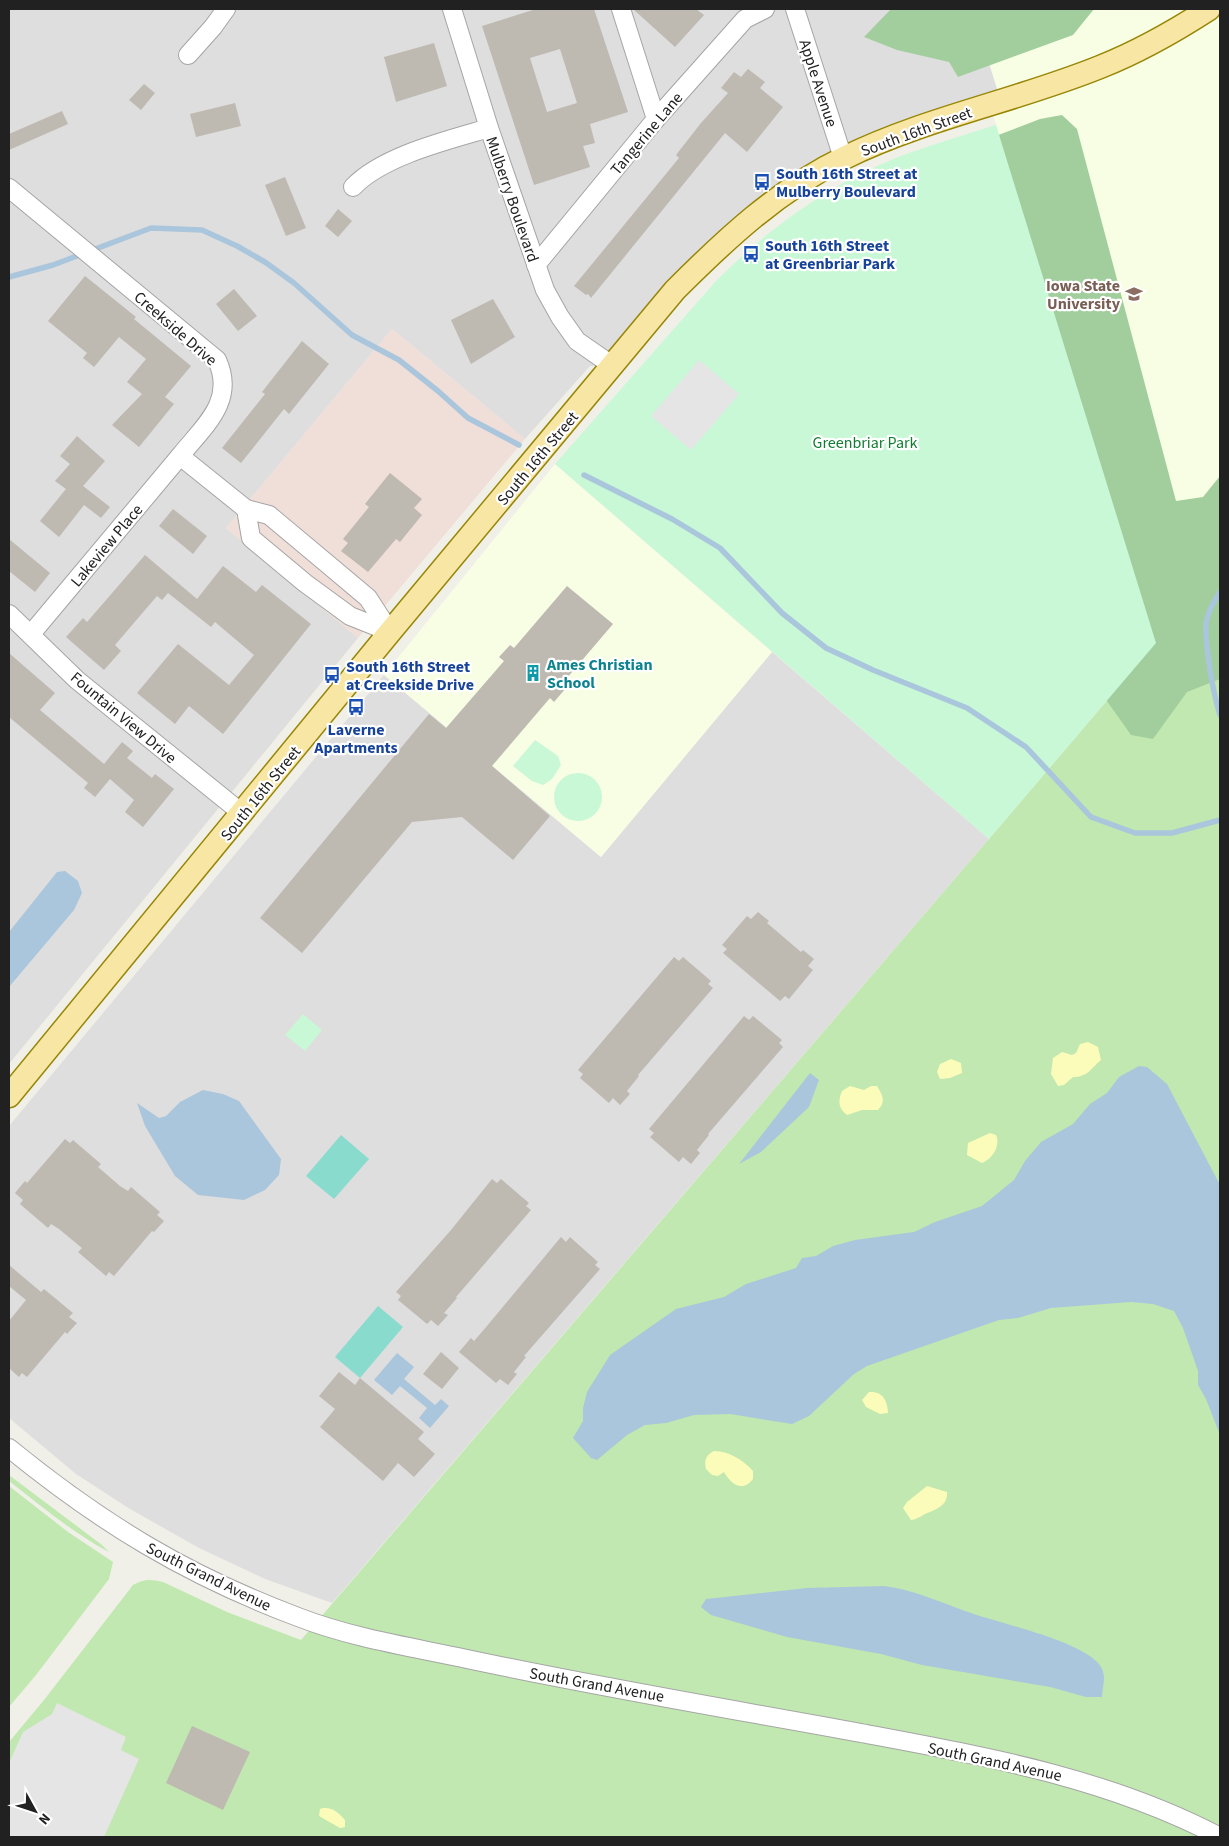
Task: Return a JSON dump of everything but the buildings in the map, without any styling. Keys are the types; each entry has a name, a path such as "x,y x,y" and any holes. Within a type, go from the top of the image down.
{"main road":[{"name":"South 16th Street","path":"9,1096 243,814 390,632 675,290 719,246 774,200 843,158 894,136 1100,67 1166,36 1209,9"}],"street":[{"path":"188,55 213,28 226,9"},
{"name":"Mulberry Boulevard","path":"452,9 489,128 536,266 556,311 577,341 613,366"},
{"path":"620,9 656,119"},
{"name":"Tangerine Lane","path":"536,266 656,119 745,19 765,9"},
{"name":"Apple Avenue","path":"795,9 843,158"},
{"path":"353,187 364,174 424,148 489,128"},
{"name":"Creekside Drive","path":"9,188 217,360 224,373 224,390 219,407 180,456"},
{"path":"180,456 246,509 269,515 368,598 390,632"},
{"name":"Lakeview Place","path":"31,634 180,456"},
{"path":"246,509 252,538 305,583 350,616 390,632"},
{"name":"Fountain View Drive","path":"9,614 77,680 243,814"},
{"name":"South Grand Avenue","path":"9,1448 84,1507 139,1542 214,1582 301,1619 408,1646 561,1678 891,1739 1048,1772 1132,1798 1220,1837"}],"shaded area":[{"path":"9,9 972,9 1001,101 774,200 613,366 590,366 525,439 392,329 226,528 358,638 9,1064"},
{"path":"891,9 1094,9 1073,35 958,77 949,62 897,50 864,37"},
{"name":"Iowa State University","path":"972,9 1220,9 1220,563 1099,463 990,105 1001,101"},
{"path":"1062,115 1077,129 1176,501 1203,497 1220,476 1220,679 1187,692 1153,739 1131,735 1080,663 907,170 1040,119"},
{"path":"392,329 525,439 358,638 226,528"},
{"path":"699,360 739,394 691,450 651,416"},
{"path":"555,464 772,652 601,857 384,675"},
{"path":"1220,563 1220,1837 9,1837 9,1742 133,1585 147,1580 163,1582 227,1612 301,1640 989,839 1156,643"},
{"path":"772,652 989,839 332,1603 265,1579 199,1548 130,1509 76,1474 9,1418 9,1126 384,675 601,857"},
{"path":"65,871 78,881 82,893 74,910 9,987 9,932 57,872"},
{"path":"1139,1066 1147,1067 1167,1084 1220,1185 1220,1435 1206,1399 1198,1385 1198,1371 1183,1328 1174,1311 1153,1304 1131,1302 1051,1308 1018,1318 999,1320 867,1366 854,1374 809,1416 792,1424 730,1414 694,1415 666,1423 645,1425 627,1435 597,1460 591,1458 573,1438 583,1421 583,1408 587,1392 610,1355 676,1309 724,1297 746,1284 796,1268 802,1258 816,1256 833,1246 855,1240 914,1232 935,1222 982,1206 1014,1180 1025,1161 1041,1142 1073,1124 1090,1104 1107,1093 1119,1077"},
{"path":"810,1073 819,1080 809,1107 761,1152 739,1164"},
{"path":"203,1090 223,1094 239,1101 281,1159 279,1175 265,1190 244,1200 198,1195 175,1176 145,1126 137,1103 159,1118 166,1116 180,1102"},
{"path":"341,1135 369,1159 334,1199 306,1176"},
{"path":"378,1306 403,1327 360,1378 335,1357"},
{"path":"397,1353 414,1367 404,1379 435,1405 441,1399 449,1406 430,1428 419,1418 427,1408 400,1386 392,1395 374,1380"},
{"path":"9,1475 109,1552 70,1528 45,1509 9,1481"},
{"path":"9,1486 68,1532 113,1562 109,1579 36,1675 9,1707"},
{"path":"884,1586 916,1593 1060,1641 1078,1649 1092,1658 1103,1671 1102,1697 1086,1697 1050,1687 922,1665 881,1654 787,1637 711,1615 701,1607 706,1599 807,1588"},
{"path":"57,1703 126,1737 121,1750 139,1759 104,1837 9,1837 9,1763 23,1732 52,1714"}],"sand":[{"path":"1088,1042 1098,1047 1101,1060 1086,1074 1073,1077 1064,1085 1058,1086 1051,1074 1053,1058 1062,1052 1072,1055 1076,1053 1080,1044"},
{"path":"951,1059 961,1063 962,1073 950,1078 940,1079 937,1072 940,1064"},
{"path":"850,1086 864,1090 871,1086 877,1086 883,1099 878,1110 862,1110 847,1115 840,1107 839,1101 842,1091"},
{"path":"990,1133 996,1135 997,1143 995,1152 989,1158 982,1163 967,1155 968,1143"},
{"path":"869,1392 878,1393 883,1397 887,1404 888,1413 880,1414 866,1407 862,1400"},
{"path":"714,1451 730,1454 745,1463 753,1471 753,1479 745,1486 741,1486 733,1483 724,1472 718,1476 712,1475 706,1469 705,1463 707,1456"},
{"path":"927,1486 947,1492 946,1500 937,1509 911,1520 903,1508 907,1502"},
{"path":"330,1808 338,1813 345,1820 345,1827 340,1828 319,1816 320,1809"}],"green space":[{"name":"Greenbriar Park","path":"996,125 1156,643 989,839 555,464 716,281 782,223 830,191 882,164 920,149"},
{"path":"535,740 558,756 561,765 552,779 543,785 532,781 513,766"},
{"path":"573,773 583,773 595,780 602,792 602,802 595,814 583,821 573,821 565,817 558,810 554,802 554,792 558,784 565,777"},
{"path":"303,1014 322,1030 305,1051 285,1035"}],"waterway":[{"path":"9,277 53,265 151,228 202,230 237,246 265,262 294,283 352,335 399,360 468,418 519,445"},
{"path":"584,475 672,519 720,548 782,613 826,648 873,670 967,708 1026,747 1091,817 1135,833 1172,833 1220,820"},
{"path":"1220,592 1209,611 1206,624 1210,670 1220,715"}],"place":[{"name":"South 16th Street at Mulberry Boulevard","path":"762,182"},
{"name":"South 16th Street at Greenbriar Park","path":"751,254"},
{"name":"Iowa State University","path":"1134,294"},
{"name":"Ames Christian School","path":"533,673"},
{"name":"South 16th Street at Creekside Drive","path":"332,675"},
{"name":"Laverne Apartments","path":"356,707"}]}
